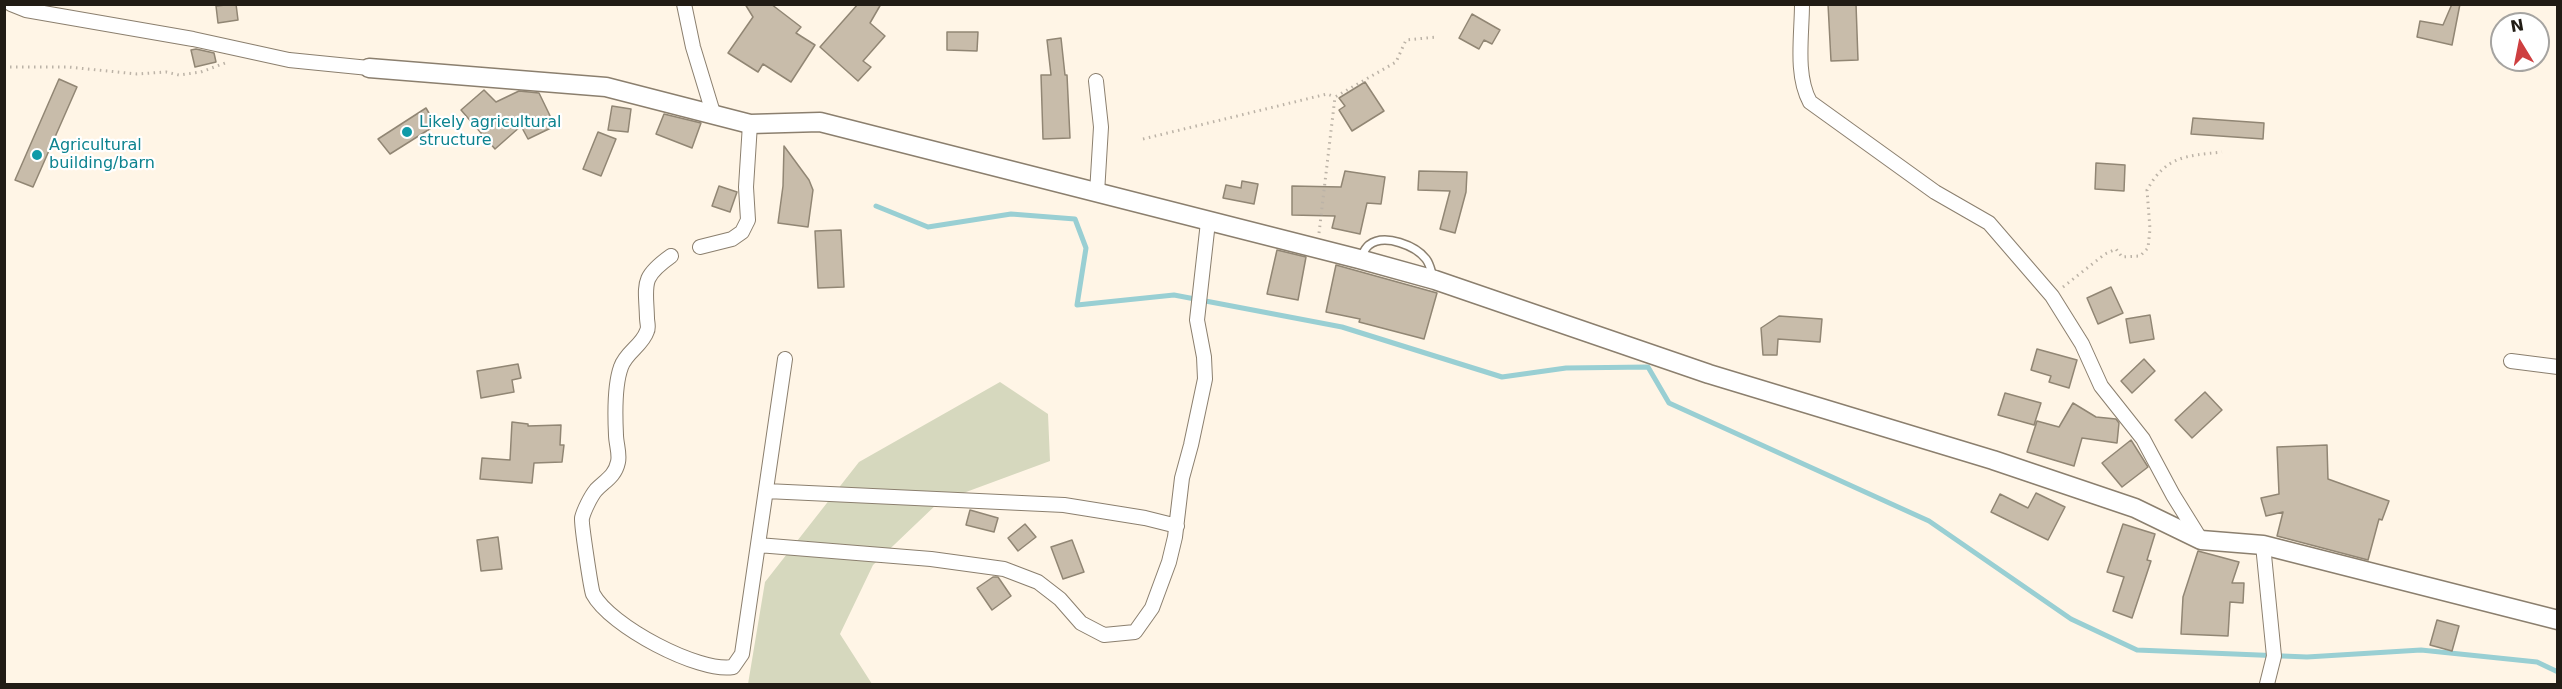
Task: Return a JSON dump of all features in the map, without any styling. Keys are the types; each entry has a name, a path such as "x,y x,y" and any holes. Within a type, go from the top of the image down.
{"street":[{"path":"11,4 26,9 194,39 289,60 606,87 750,124 820,122 1435,280 1709,374 1993,460 2124,504 2201,540 2263,544 2558,620"},
{"path":"684,4 693,47 714,116"},
{"path":"1802,4 1802,68 1804,92 1810,102 1935,192 1989,223 2052,296 2082,344 2101,386 2143,439 2173,495 2201,540"},
{"path":"1096,81 1101,127 1097,193"},
{"path":"700,247 732,239 742,232 748,220 746,187 750,124"},
{"path":"758,546 931,559 1004,569 1038,582 1060,599 1081,623 1104,635 1135,632 1152,608 1169,562 1177,526 1182,478 1205,379 1204,357 1197,320 1208,222"},
{"path":"671,256 656,267 647,279 644,297 648,331 639,344 628,353 620,368 616,434 618,460 613,476 594,492 582,520 593,594 622,625 682,657 721,669 733,667 742,654 785,359"},
{"path":"2511,362 2558,368"},
{"path":"766,491 1064,505 1145,518 1177,526"},
{"path":"2263,544 2274,656 2267,684"}],"lane":[{"path":"1359,259 1370,244 1381,241 1398,242 1417,250 1428,260 1435,280"}],"path":[{"path":"1335,97 1396,62 1406,40 1437,37"},
{"path":"4,67 69,67 137,74 166,72 179,75 201,72 234,61"},
{"path":"1143,139 1327,94 1335,97"},
{"path":"1317,248 1335,97"},
{"path":"2052,296 2105,254 2116,249 2122,257 2140,256 2148,248 2150,229 2147,190 2166,164 2202,154 2222,152"}],"green space":[{"path":"1000,382 1048,414 1050,461 939,502 873,565 840,634 872,684 748,684 765,582 859,462"}],"building":[{"path":"236,4 238,20 218,23 216,6"},
{"path":"745,4 771,4 801,27 796,33 815,45 791,82 763,64 758,72 728,53 753,17"},
{"path":"858,4 881,4 870,23 885,36 863,61 871,67 858,81 820,47"},
{"path":"1828,4 1856,4 1858,60 1831,61"},
{"path":"2452,4 2460,4 2452,45 2417,37 2420,21 2443,25"},
{"path":"1472,14 1500,30 1492,44 1484,40 1479,49 1459,38"},
{"path":"947,32 978,32 977,51 947,50"},
{"path":"1061,38 1065,75 1067,75 1070,138 1043,139 1041,75 1051,75 1047,40"},
{"path":"191,50 214,53 216,62 195,67"},
{"name":"Agricultural building/barn","path":"59,79 77,87 33,187 15,180"},
{"path":"1365,82 1384,111 1352,131 1339,110 1345,106 1339,98"},
{"path":"484,90 496,102 519,91 539,93 555,126 528,139 521,126 495,149 461,110"},
{"path":"612,106 631,109 628,132 608,130"},
{"name":"Likely agricultural structure","path":"426,108 436,125 390,154 378,139"},
{"path":"664,114 701,123 692,148 656,134"},
{"path":"2193,118 2264,123 2263,139 2191,134"},
{"path":"598,132 616,139 601,176 583,169"},
{"path":"784,146 809,180 813,190 808,227 778,223 783,186"},
{"path":"2096,163 2125,165 2124,191 2095,189"},
{"path":"1345,171 1385,177 1381,204 1367,203 1360,234 1332,228 1335,216 1292,215 1292,186 1341,187"},
{"path":"1419,171 1467,172 1466,192 1455,233 1440,229 1450,191 1418,190"},
{"path":"1242,181 1258,184 1254,204 1223,198 1226,185 1241,188"},
{"path":"719,186 737,192 730,212 712,206"},
{"path":"841,230 844,287 818,288 815,231"},
{"path":"1277,250 1306,257 1298,300 1267,294"},
{"path":"1336,265 1437,293 1424,339 1359,322 1360,319 1326,312"},
{"path":"2111,287 2123,313 2098,324 2087,298"},
{"path":"2150,315 2154,339 2130,343 2126,319"},
{"path":"1779,316 1822,319 1820,342 1778,339 1777,355 1763,355 1761,328"},
{"path":"2037,349 2077,360 2069,388 2049,382 2051,376 2031,370"},
{"path":"2144,359 2155,371 2132,393 2121,381"},
{"path":"518,364 521,378 512,380 514,392 481,398 477,371"},
{"path":"2205,392 2222,410 2192,438 2175,420"},
{"path":"2005,393 2041,403 2034,425 1998,415"},
{"path":"2073,403 2096,417 2116,419 2119,423 2117,443 2082,438 2074,466 2027,452 2037,421 2059,427"},
{"path":"512,422 528,424 528,426 561,425 560,445 564,445 562,462 534,463 532,483 480,479 482,458 510,460"},
{"path":"2131,440 2148,467 2122,487 2102,463"},
{"path":"2327,445 2328,479 2389,501 2382,520 2379,519 2368,560 2277,536 2283,512 2266,516 2261,498 2279,494 2277,447"},
{"path":"2036,493 2065,507 2048,540 1991,512 2000,494 2028,508"},
{"path":"970,510 998,518 994,532 966,525"},
{"path":"1025,524 1036,537 1018,551 1008,538"},
{"path":"2123,524 2155,534 2147,560 2151,561 2132,618 2113,611 2124,577 2107,572"},
{"path":"498,537 502,569 481,571 477,540"},
{"path":"1072,540 1084,572 1063,579 1051,547"},
{"path":"2198,551 2239,562 2232,583 2244,583 2243,603 2230,602 2228,636 2181,634 2183,597"},
{"path":"993,577 998,577 1011,596 992,610 977,588"},
{"path":"2437,620 2459,626 2452,651 2430,645"}],"waterway":[{"path":"876,206 928,227 1011,214 1075,219 1086,248 1077,305 1174,295 1342,327 1502,377 1566,368 1648,367 1669,403 1929,521 2071,619 2137,650 2307,657 2421,650 2537,662 2558,672"}],"place":[{"name":"Likely agricultural structure","path":"407,132"},
{"name":"Agricultural building/barn","path":"37,155"}]}
